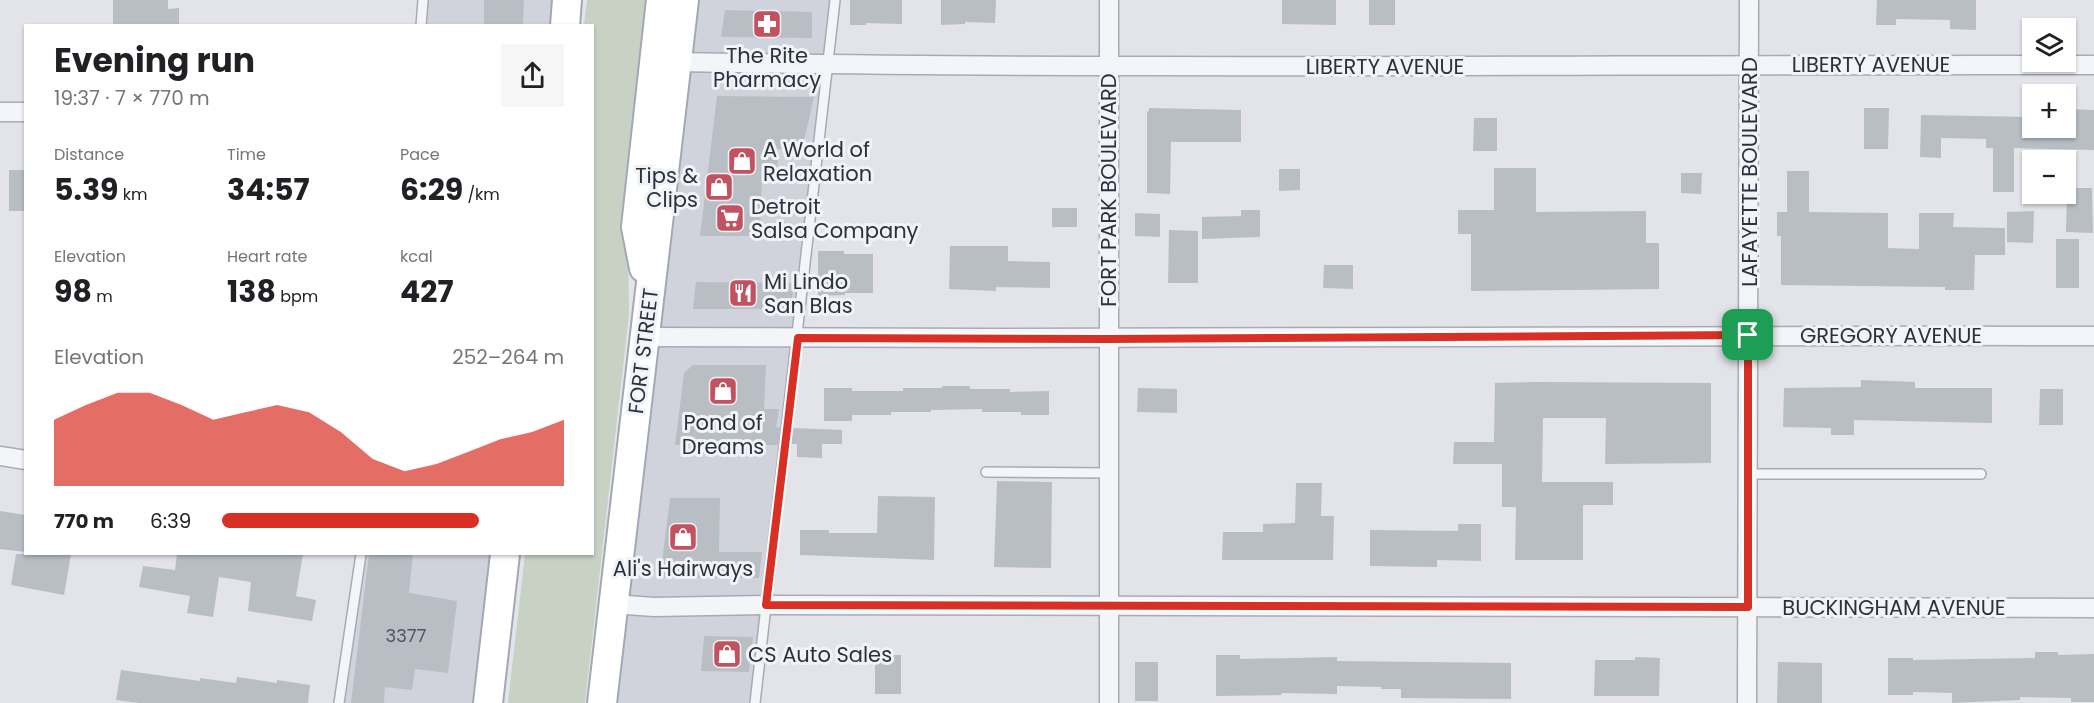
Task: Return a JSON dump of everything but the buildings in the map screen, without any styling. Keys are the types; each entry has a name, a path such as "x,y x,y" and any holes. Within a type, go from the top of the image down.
{"main road":[{"path":"565,24 567,0"},
{"path":"650,287 640,254 636,227 661,0"},
{"name":"FORT STREET","path":"602,703 684,0"},
{"path":"488,703 505,555"}],"street":[{"name":"FORT PARK BOULEVARD","path":"1109,0 1109,703"},
{"name":"LAFAYETTE BOULEVARD","path":"1747,703 1749,0"},
{"name":"LIBERTY AVENUE","path":"675,62 1108,67 2094,65"},
{"path":"0,112 24,112"},
{"name":"GREGORY AVENUE","path":"645,337 1108,339 1748,335 2094,336"},
{"path":"0,456 24,460"},
{"name":"BUCKINGHAM AVENUE","path":"614,604 654,607 1109,605 2094,608"}],"lane":[{"path":"421,24 423,0"},
{"path":"755,703 835,0"},
{"path":"986,472 1109,473"},
{"path":"1748,474 1981,474"},
{"path":"339,703 361,555"}],"shaded area":[{"path":"423,0 567,0 565,24 421,24"},
{"path":"684,0 835,0 755,703 602,703"},
{"path":"361,555 505,555 488,703 339,703"}],"green space":[{"path":"587,0 656,0 628,242 629,314 585,703 508,703 525,555 594,555 594,24 584,24"}],"place":[{"name":"The Rite Pharmacy","path":"767,24"},
{"name":"A World of Relaxation","path":"742,161"},
{"name":"Tips & Clips","path":"719,187"},
{"name":"Detroit Salsa Company","path":"730,218"},
{"name":"Mi Lindo San Blas","path":"743,293"},
{"name":"Pond of Dreams","path":"723,391"},
{"name":"Ali's Hairways","path":"683,537"},
{"name":"CS Auto Sales","path":"727,654"}],"route":[{"path":"1748,335 1748,607 766,605 798,338 1108,339 1748,335"}]}
